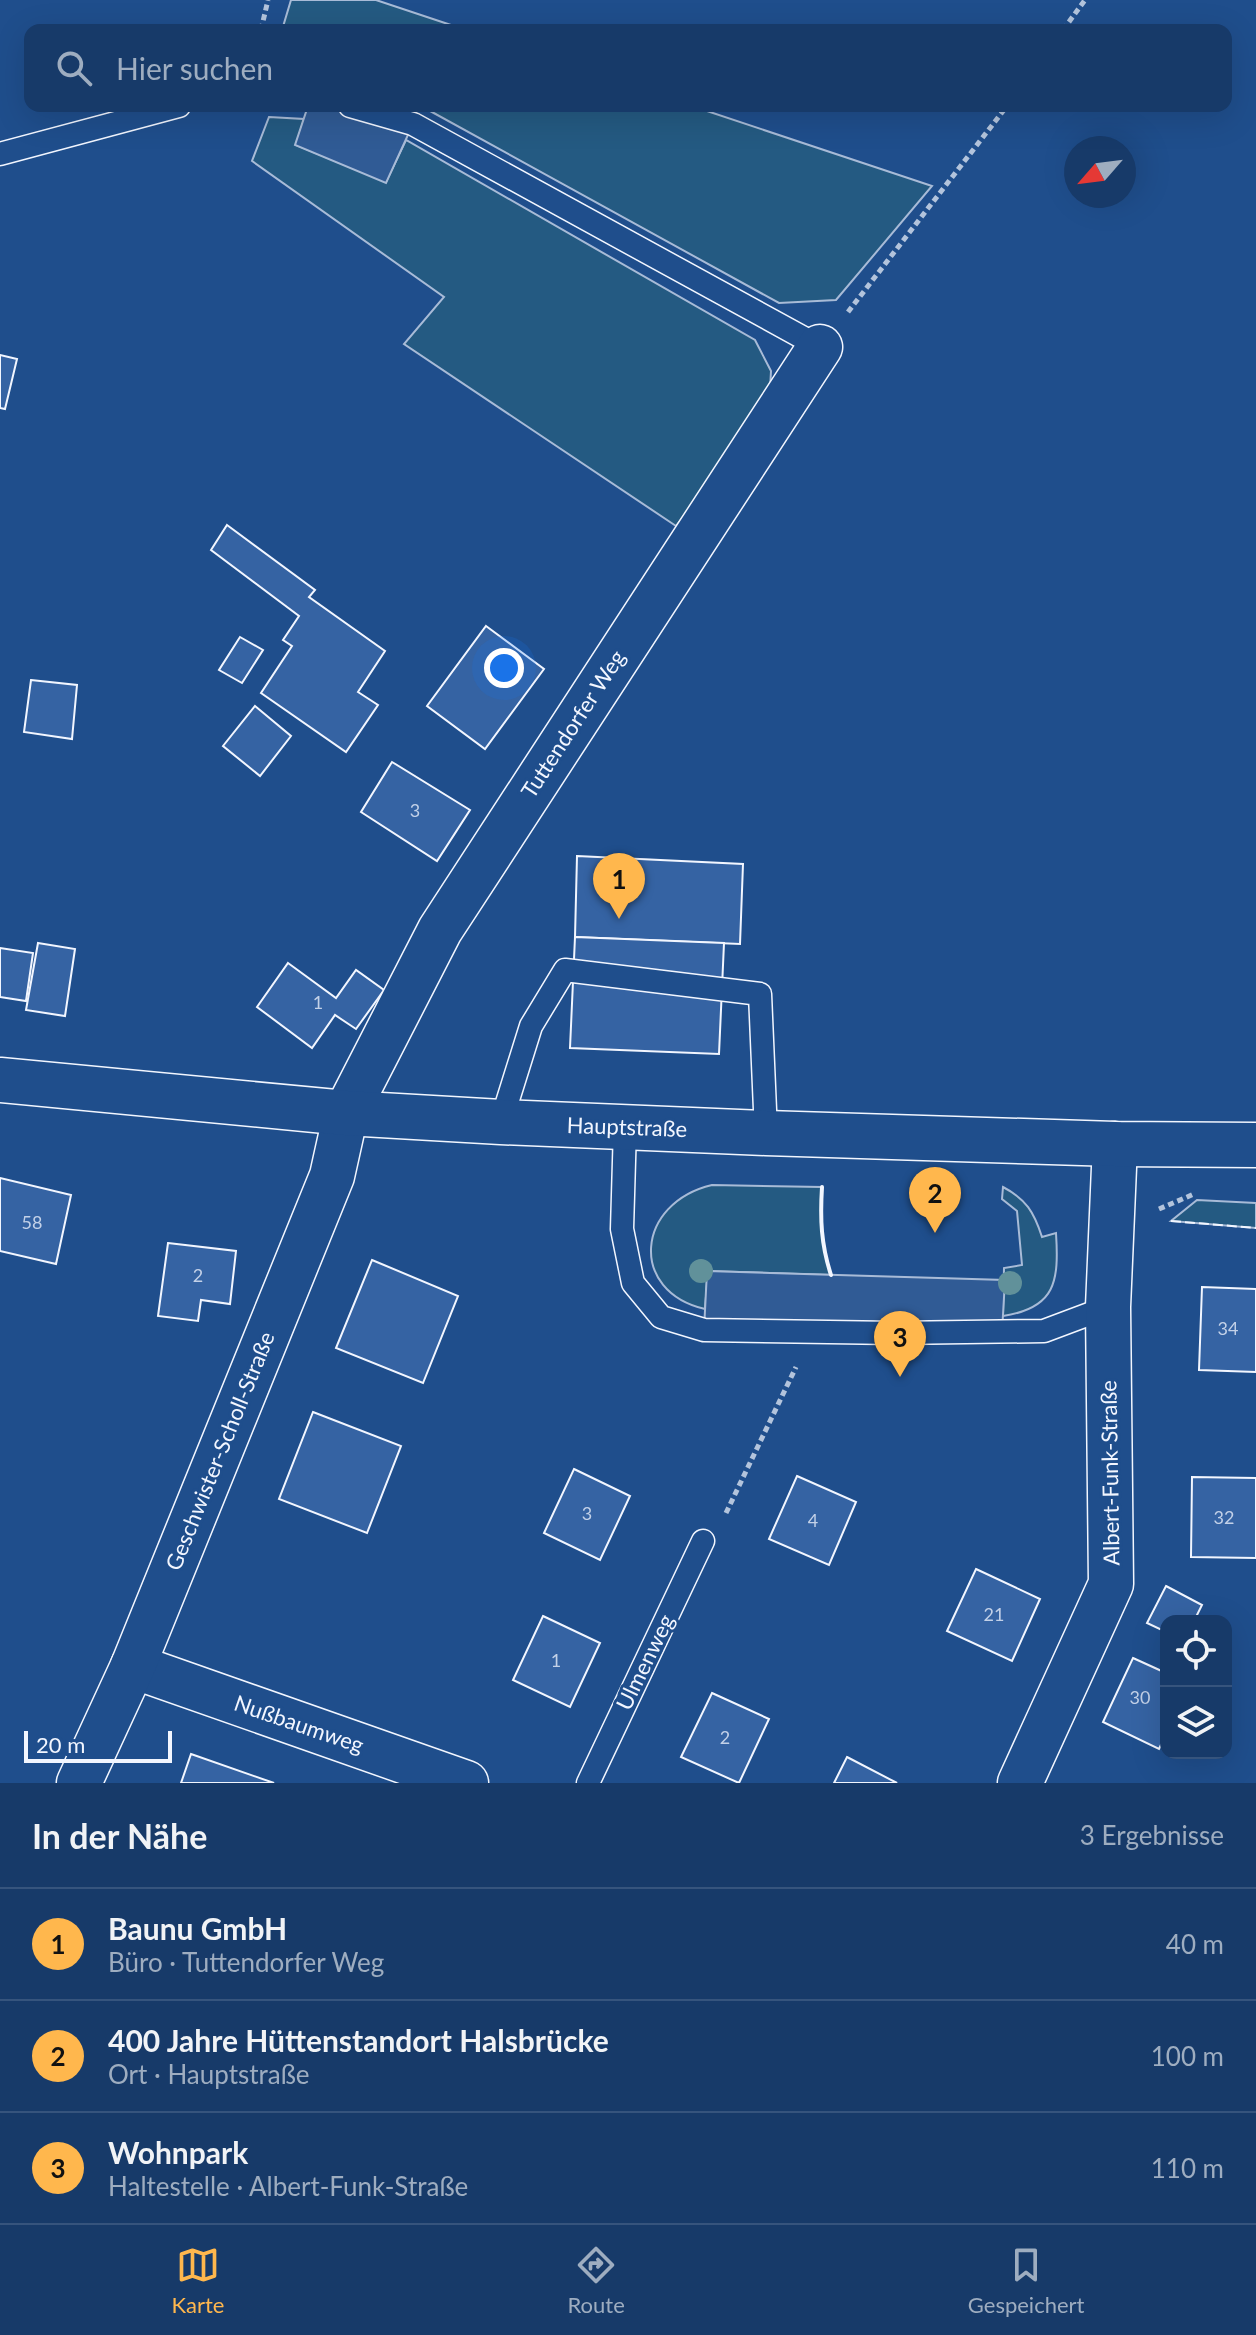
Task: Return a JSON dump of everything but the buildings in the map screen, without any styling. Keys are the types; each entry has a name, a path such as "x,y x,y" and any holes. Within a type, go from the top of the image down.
{"street":[{"name":"Tuttendorfer Weg","path":"346,1113 440,930 820,347"},
{"name":"Hauptstraße","path":"0,1080 346,1113 501,1122 1115,1144 1256,1145"},
{"name":"Geschwister-Scholl-Straße","path":"79,1783 133,1666 332,1176 346,1113"},
{"name":"Albert-Funk-Straße","path":"1020,1783 1111,1584 1108,1307 1115,1144"},
{"name":"Nußbaumweg","path":"133,1666 466,1783"}],"lane":[{"path":"0,154 157,112"},
{"path":"371,112 413,124 820,347"},
{"path":"501,1122 531,1026 565,970 760,994 766,1133"},
{"path":"625,1127 622,1229 633,1283 661,1317 704,1330 1044,1331 1108,1307"},
{"name":"Ulmenweg","path":"588,1783 703,1541"}],"path":[{"path":"262,24 268,0"},
{"path":"1067,24 1085,0"},
{"path":"820,347 1002,112"},
{"path":"1110,1229 1196,1194"},
{"path":"703,1541 718,1529 795,1373 812,1331"}],"shaded area":[{"path":"291,0 376,0 448,24 284,24"},
{"path":"306,112 371,112 413,124 386,183 295,145"},
{"path":"432,112 710,112 932,186 836,300 779,303"},
{"path":"269,117 304,119 296,145 386,182 406,140 755,340 771,371 769,407 676,526 404,344 444,297 252,161"},
{"path":"712,1185 822,1187 822,1231 831,1275 708,1271 705,1309 680,1299 663,1285 653,1267 651,1247 656,1227 668,1209 687,1195"},
{"path":"1003,1187 1028,1207 1042,1237 1056,1233 1057,1250 1055,1278 1044,1299 1021,1312 1003,1316 1004,1268 1022,1265 1017,1211 1002,1199"},
{"path":"1197,1200 1256,1203 1256,1228 1171,1221"},
{"path":"707,1271 1005,1280 1002,1332 704,1330"}],"fence":[{"path":"1171,1221 1256,1228"}],"wall":[{"path":"822,1187 822,1231 831,1275"}],"place":[{"name":"Baunu GmbH","path":"619,919"},
{"name":"400 Jahre Hüttenstandort Halsbrücke","path":"935,1233"},
{"name":"Wohnpark","path":"900,1377"}]}
